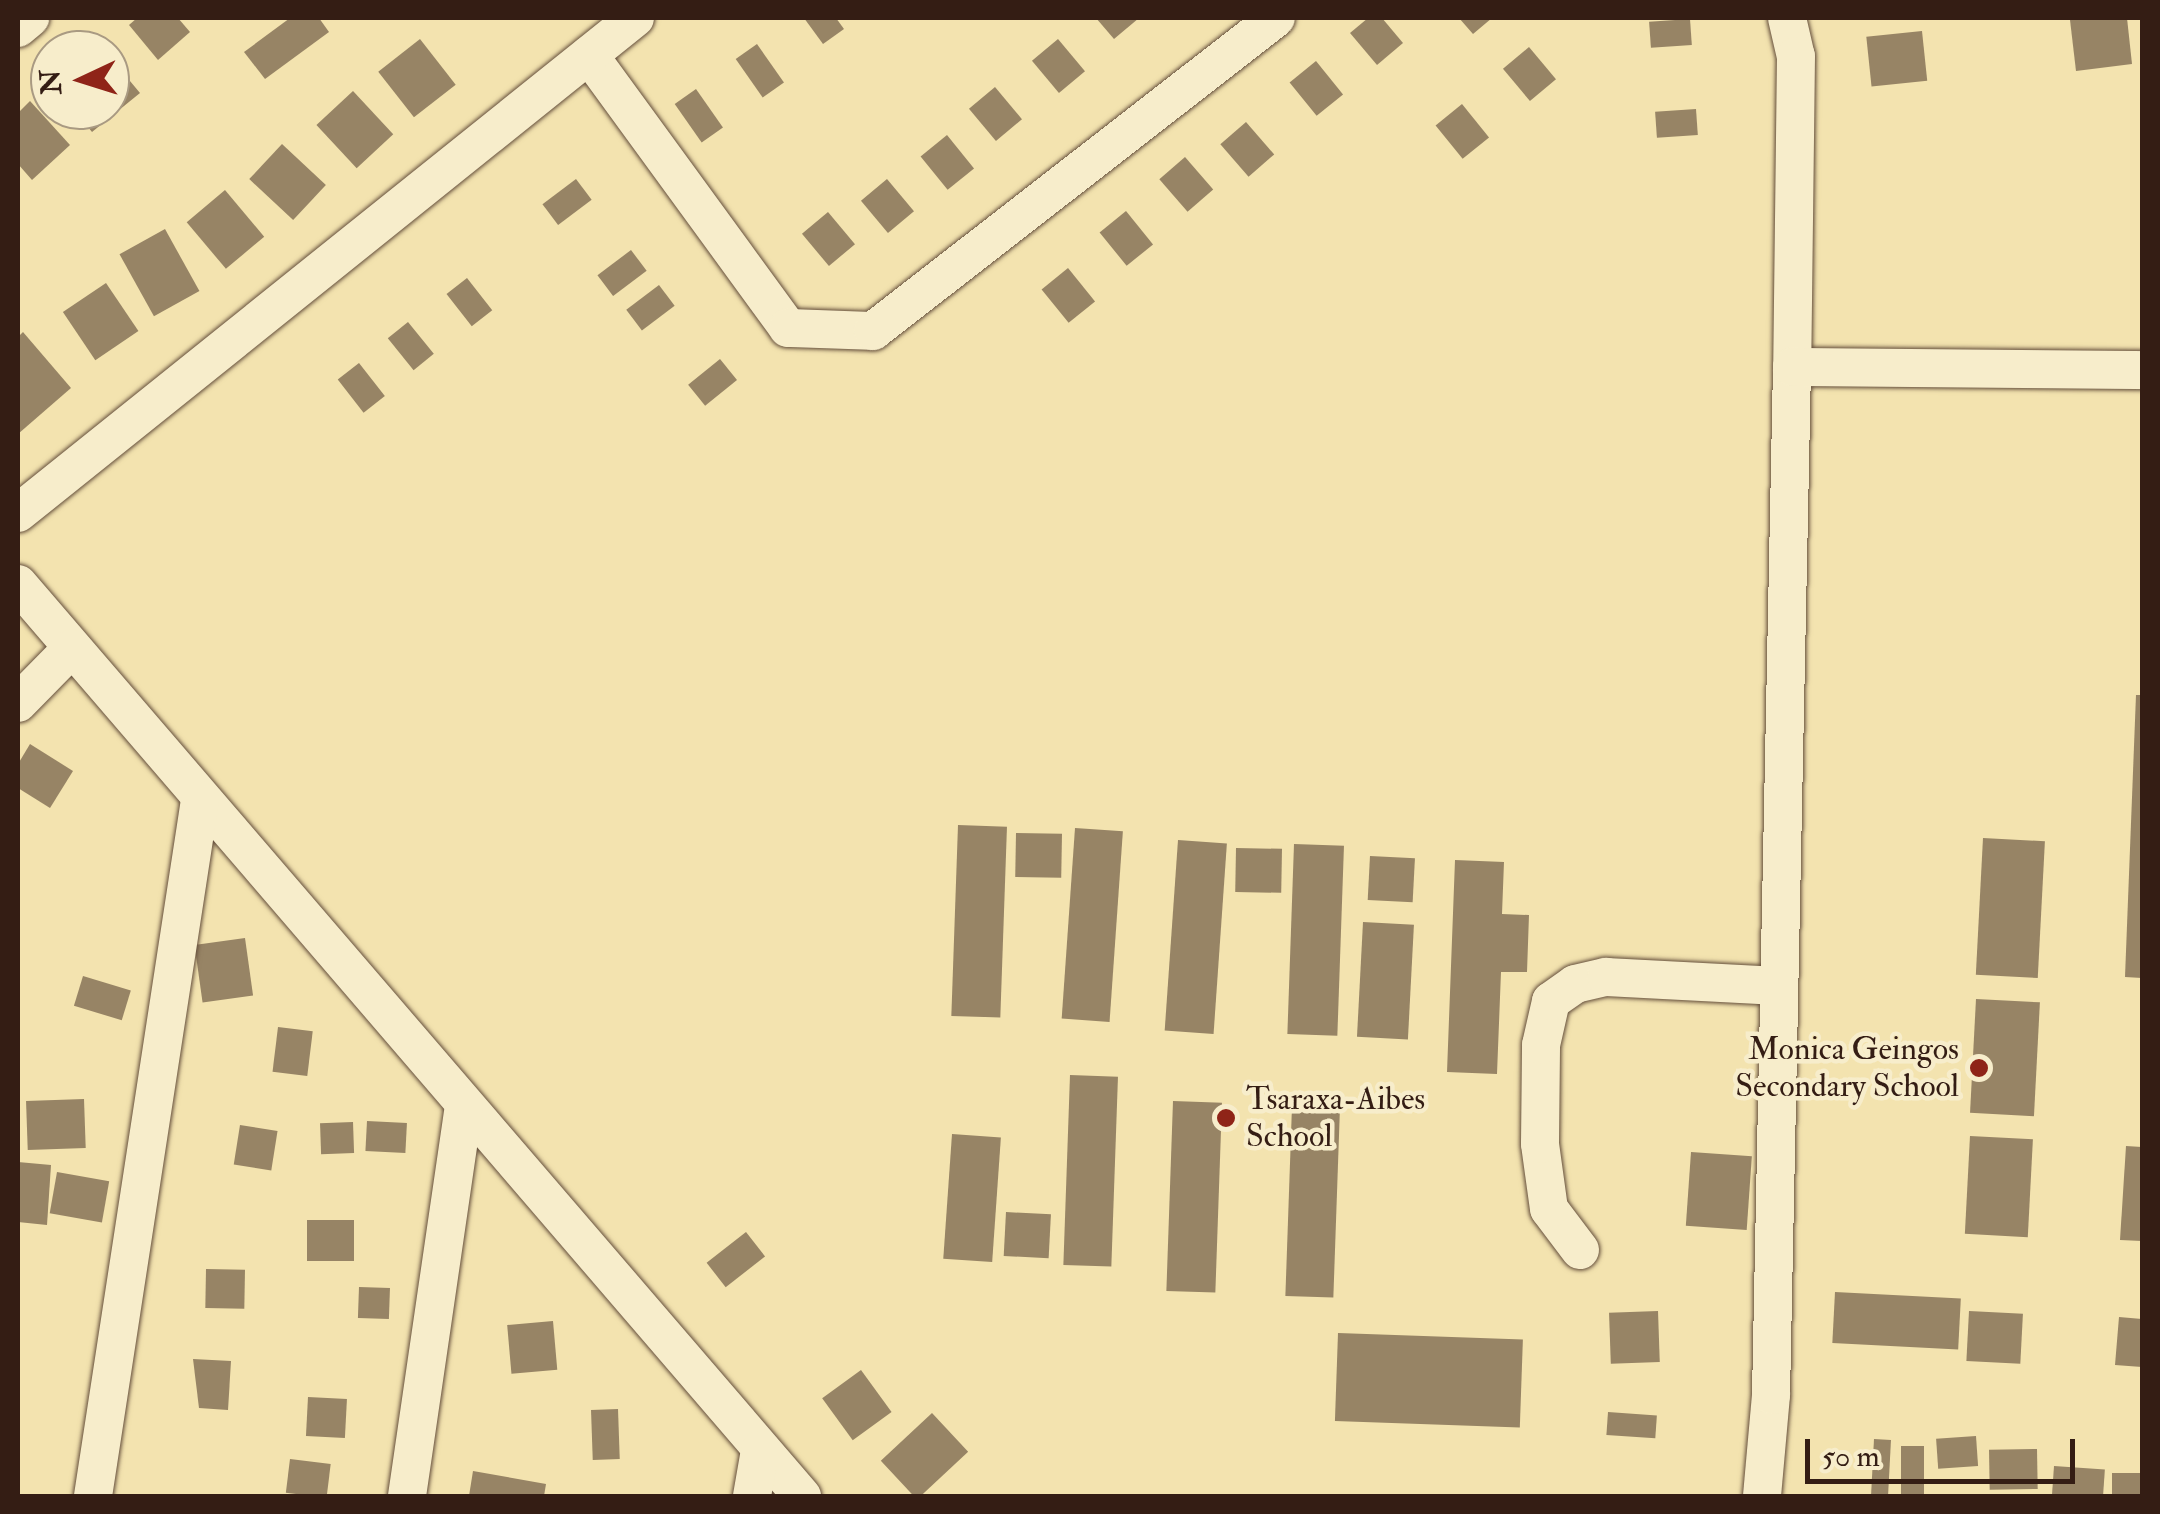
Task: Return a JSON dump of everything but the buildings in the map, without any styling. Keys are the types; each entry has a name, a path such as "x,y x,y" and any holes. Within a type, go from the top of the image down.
{"street":[{"path":"18,28 30,18"},
{"path":"18,513 635,18"},
{"path":"588,54 788,328 872,331 1276,18"},
{"path":"1762,1496 1771,1395 1792,367 1796,56 1787,18"},
{"path":"1792,367 2142,370"},
{"path":"18,584 802,1496"},
{"path":"18,703 71,649"},
{"path":"93,1496 200,800"},
{"path":"1580,1250 1549,1208 1540,1144 1541,1045 1551,1001 1576,984 1606,976 1779,986"},
{"path":"407,1496 464,1106"},
{"path":"752,1496 760,1450"}],"place":[{"name":"Monica Geingos Secondary School","path":"1979,1068"},
{"name":"Tsaraxa-Aibes School","path":"1226,1118"}]}
